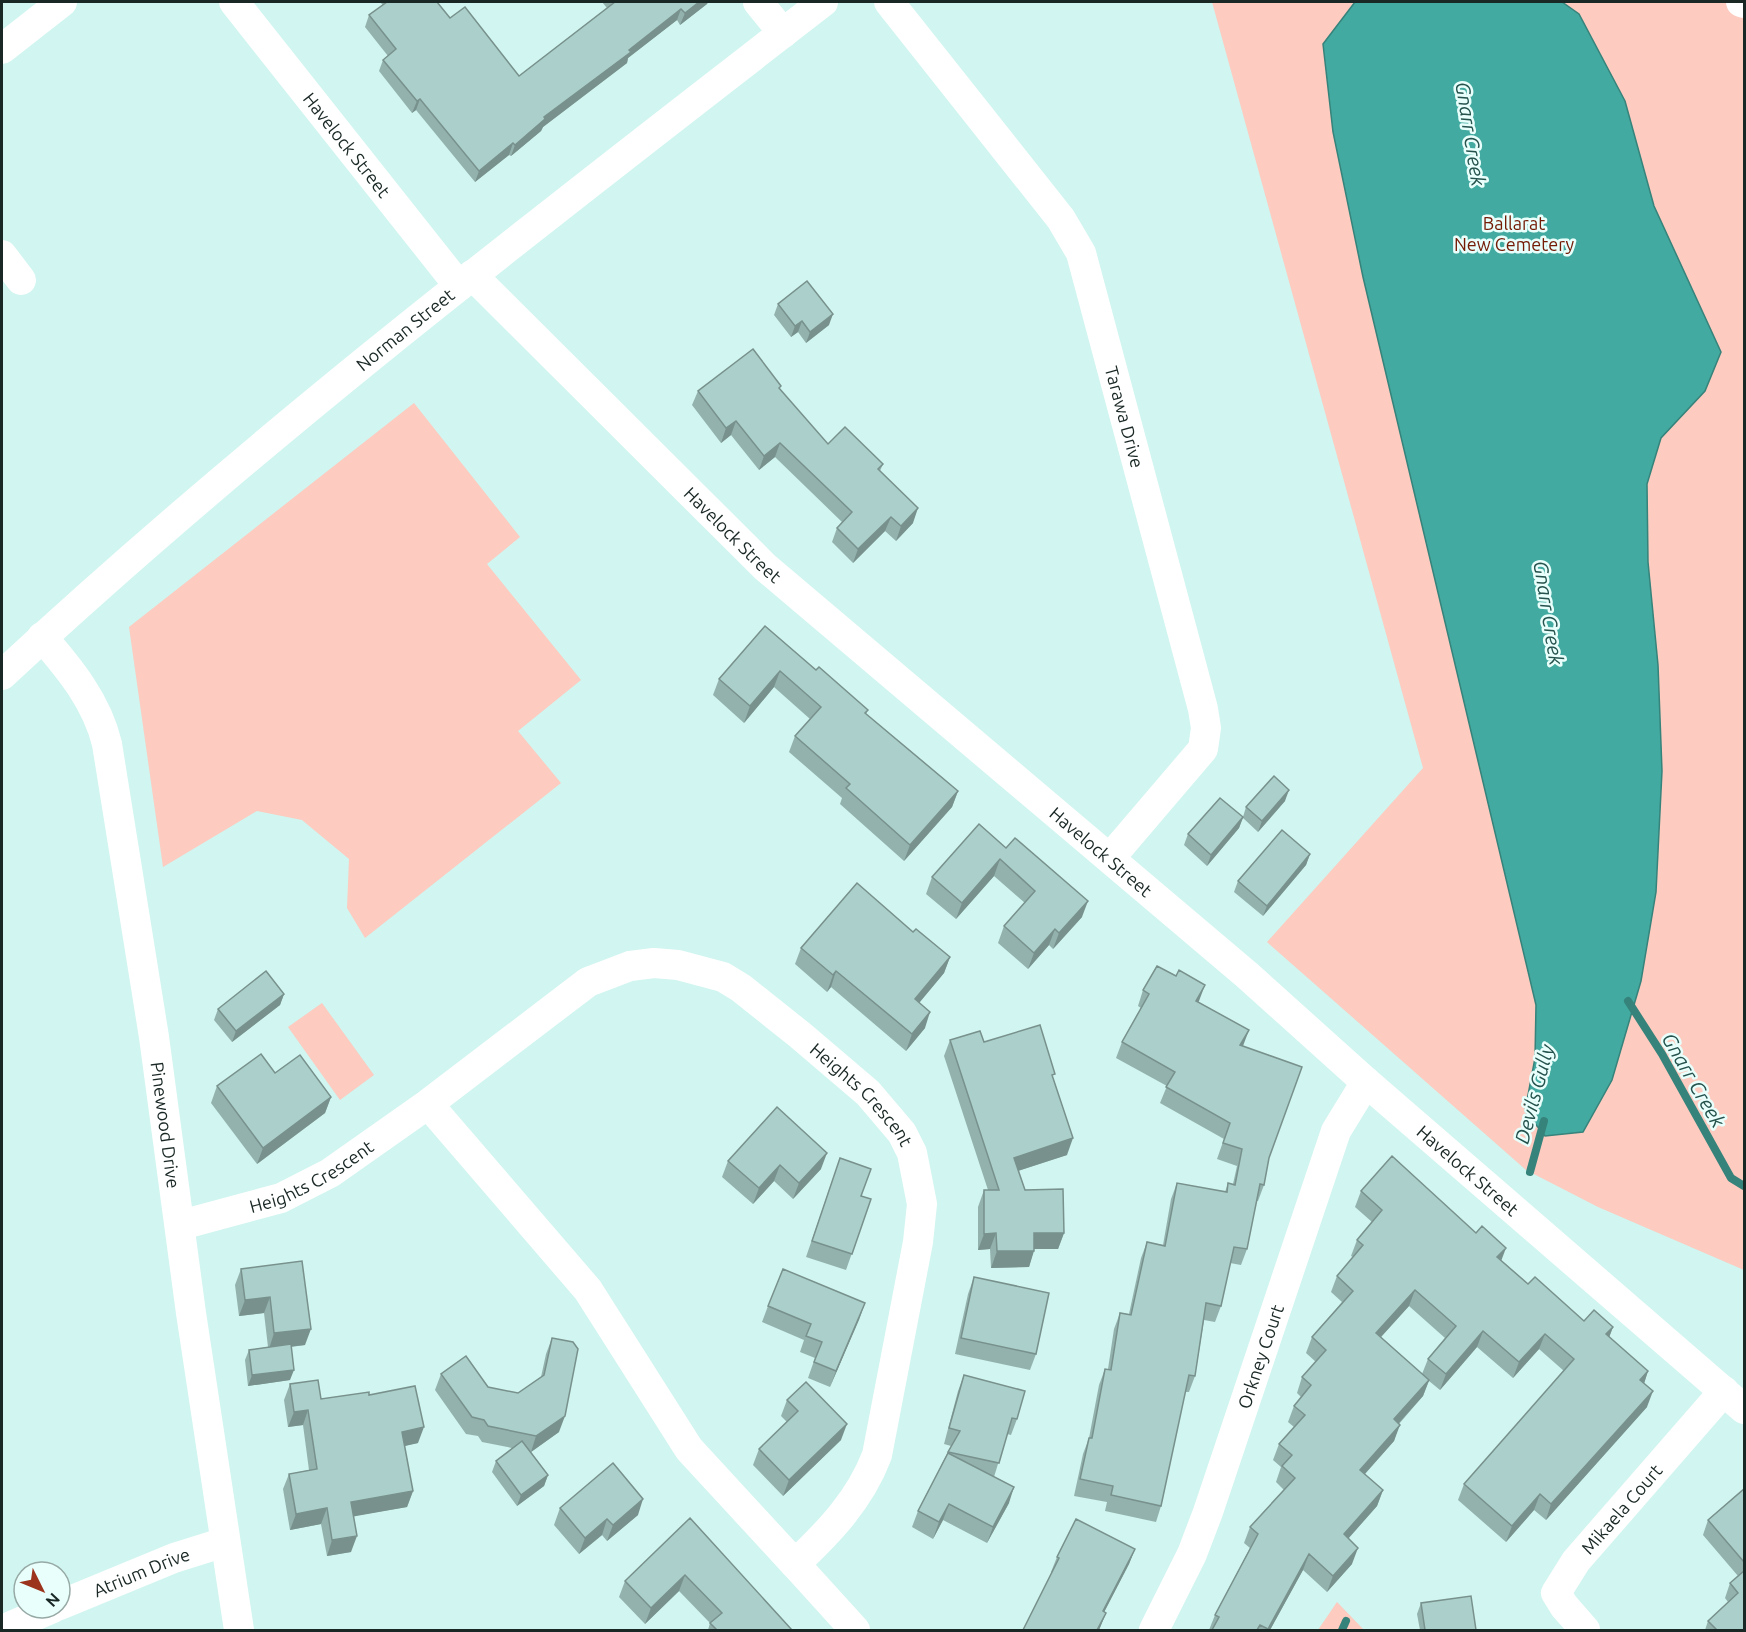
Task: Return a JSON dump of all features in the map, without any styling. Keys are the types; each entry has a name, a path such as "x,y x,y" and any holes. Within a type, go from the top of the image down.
{"street":[{"path":"2,49 62,2"},
{"name":"Havelock Street","path":"234,2 466,281 765,567 1247,975 1366,1082 1734,1400"},
{"path":"758,2 783,33"},
{"name":"Norman Street","path":"2,675 22,645 282,429 466,281 823,2"},
{"name":"Tarawa Drive","path":"889,2 1061,219 1082,253 1203,709 1206,728 1203,749 1110,858"},
{"path":"2,255 21,280"},
{"name":"Pinewood Drive","path":"22,645 86,694 105,737 154,1037 181,1225 190,1313 239,1630"},
{"name":"Heights Crescent","path":"181,1225 281,1198 330,1173 428,1104 588,982 630,966 654,963 704,970 723,977 741,987 800,1035 885,1110 902,1133 912,1153 922,1204 918,1242 883,1431 872,1467 858,1495 826,1535 795,1564"},
{"name":"Orkney Court","path":"1154,1630 1192,1554 1208,1512 1336,1131 1366,1082"},
{"path":"428,1104 575,1273 689,1449 855,1630"},
{"name":"Mikaela Court","path":"1585,1630 1559,1600 1556,1593 1558,1586 1576,1561 1734,1400"},
{"name":"Atrium Drive","path":"72,1600 174,1558 225,1542"},
{"path":"2,1630 25,1620"}],"green space":[{"name":"Ballarat New Cemetery","path":"1212,2 1744,2 1744,1270 1598,1207 1526,1170 1267,942 1423,768"},
{"path":"414,403 520,537 487,564 581,680 518,731 561,783 365,938 347,908 349,859 302,820 257,811 163,867 129,627"},
{"path":"322,1003 374,1075 340,1100 288,1027"},
{"path":"1337,1602 1364,1630 1318,1630"}],"water":[{"path":"1355,2 1562,2 1579,14 1625,101 1654,206 1721,352 1705,391 1661,438 1647,484 1648,562 1658,665 1662,771 1656,892 1641,981 1612,1080 1583,1132 1545,1136 1525,1111 1535,1058 1536,1005 1363,277 1333,132 1323,44"}],"building":[{"path":"387,2 437,2 450,18 465,7 519,76 615,2 699,2 685,13 681,9 629,50 631,52 544,117 545,119 515,145 513,143 479,171 420,99 417,101 383,60 396,49 369,15"},
{"path":"807,281 833,314 810,332 802,321 795,326 778,304"},
{"path":"753,349 781,386 779,388 828,444 845,427 883,464 878,469 918,508 901,526 891,517 858,549 837,528 852,512 780,443 764,456 736,421 726,428 698,391"},
{"path":"765,626 816,670 819,667 868,710 865,713 958,791 910,845 846,788 850,784 795,736 821,707 780,671 750,706 719,679"},
{"path":"1274,776 1289,790 1262,821 1246,807"},
{"path":"1220,798 1243,817 1211,855 1188,834"},
{"path":"979,824 1006,848 1015,838 1088,901 1059,933 1055,929 1034,953 1004,926 1035,891 1000,859 962,903 932,877"},
{"path":"1282,830 1310,854 1267,906 1238,881"},
{"path":"857,883 913,932 916,929 950,957 915,999 930,1012 912,1034 836,971 833,975 801,948"},
{"path":"1157,966 1176,976 1179,970 1205,985 1196,1001 1249,1030 1240,1045 1302,1067 1269,1158 1264,1185 1260,1184 1247,1249 1234,1247 1221,1306 1206,1303 1195,1376 1189,1375 1161,1506 1111,1495 1113,1486 1080,1479 1089,1438 1092,1438 1105,1369 1111,1370 1120,1313 1131,1315 1147,1242 1165,1246 1177,1183 1227,1192 1228,1183 1235,1185 1242,1149 1223,1143 1230,1123 1166,1087 1175,1072 1122,1042 1149,994 1143,990"},
{"path":"266,971 284,994 236,1031 218,1009"},
{"path":"1040,1025 1055,1074 1052,1075 1073,1138 1014,1158 1025,1190 1063,1189 1064,1233 1034,1233 1034,1251 997,1251 996,1233 984,1234 984,1190 999,1190 950,1040 980,1031 984,1042"},
{"path":"261,1054 275,1073 300,1055 331,1097 263,1148 217,1086"},
{"path":"777,1107 827,1153 799,1183 780,1165 759,1188 728,1161"},
{"path":"1392,1156 1476,1233 1482,1226 1506,1248 1497,1257 1528,1284 1535,1277 1584,1321 1594,1310 1613,1327 1606,1334 1648,1371 1640,1380 1653,1391 1551,1504 1540,1494 1512,1526 1464,1484 1574,1359 1545,1334 1519,1362 1483,1331 1446,1374 1428,1359 1456,1326 1415,1290 1376,1333 1429,1380 1394,1419 1400,1425 1360,1470 1383,1490 1344,1534 1358,1548 1333,1576 1309,1554 1268,1629 1260,1625 1257,1630 1212,1630 1219,1617 1215,1615 1258,1534 1250,1527 1295,1478 1282,1466 1292,1455 1279,1444 1305,1415 1294,1406 1311,1385 1302,1377 1326,1350 1312,1337 1353,1291 1337,1276 1363,1245 1357,1240 1382,1210 1361,1191"},
{"path":"840,1158 871,1169 861,1196 871,1199 852,1254 812,1241"},
{"path":"302,1261 311,1329 274,1333 270,1297 245,1300 241,1269"},
{"path":"783,1269 865,1303 836,1371 814,1362 822,1342 806,1336 811,1324 768,1306"},
{"path":"974,1277 1049,1293 1036,1354 961,1338"},
{"path":"552,1338 573,1342 578,1349 565,1416 536,1436 488,1426 484,1420 472,1417 441,1374 466,1356 488,1387 518,1393 544,1375"},
{"path":"291,1344 294,1370 252,1375 249,1350"},
{"path":"964,1375 1025,1391 1017,1419 1012,1418 999,1463 948,1452 960,1431 949,1428"},
{"path":"318,1380 321,1399 369,1392 369,1395 415,1386 424,1427 402,1432 413,1491 351,1502 357,1536 332,1540 327,1508 296,1514 289,1474 317,1469 308,1410 294,1412 290,1384"},
{"path":"806,1382 847,1424 789,1480 759,1449 798,1411 787,1400"},
{"path":"522,1441 548,1475 521,1495 496,1461"},
{"path":"948,1453 1014,1487 993,1527 949,1504 939,1522 918,1511"},
{"path":"613,1463 643,1499 613,1525 607,1519 585,1538 560,1508"},
{"path":"1744,1489 1744,1562 1708,1520"},
{"path":"690,1518 792,1630 717,1630 710,1623 722,1613 685,1575 651,1608 625,1581"},
{"path":"1076,1519 1135,1549 1103,1611 1106,1613 1097,1630 1023,1630 1059,1558 1057,1557"},
{"path":"1744,1571 1744,1630 1717,1630 1708,1621 1738,1593 1730,1583"},
{"path":"1471,1596 1476,1630 1425,1630 1421,1603"}],"waterway":[{"name":"Gnarr Creek","path":"1628,1001 1662,1054 1731,1178 1744,1186"},
{"name":"Devils Gully","path":"1530,1172 1544,1121"},
{"name":"Devils Gully","path":"1342,1630 1346,1621"}]}
